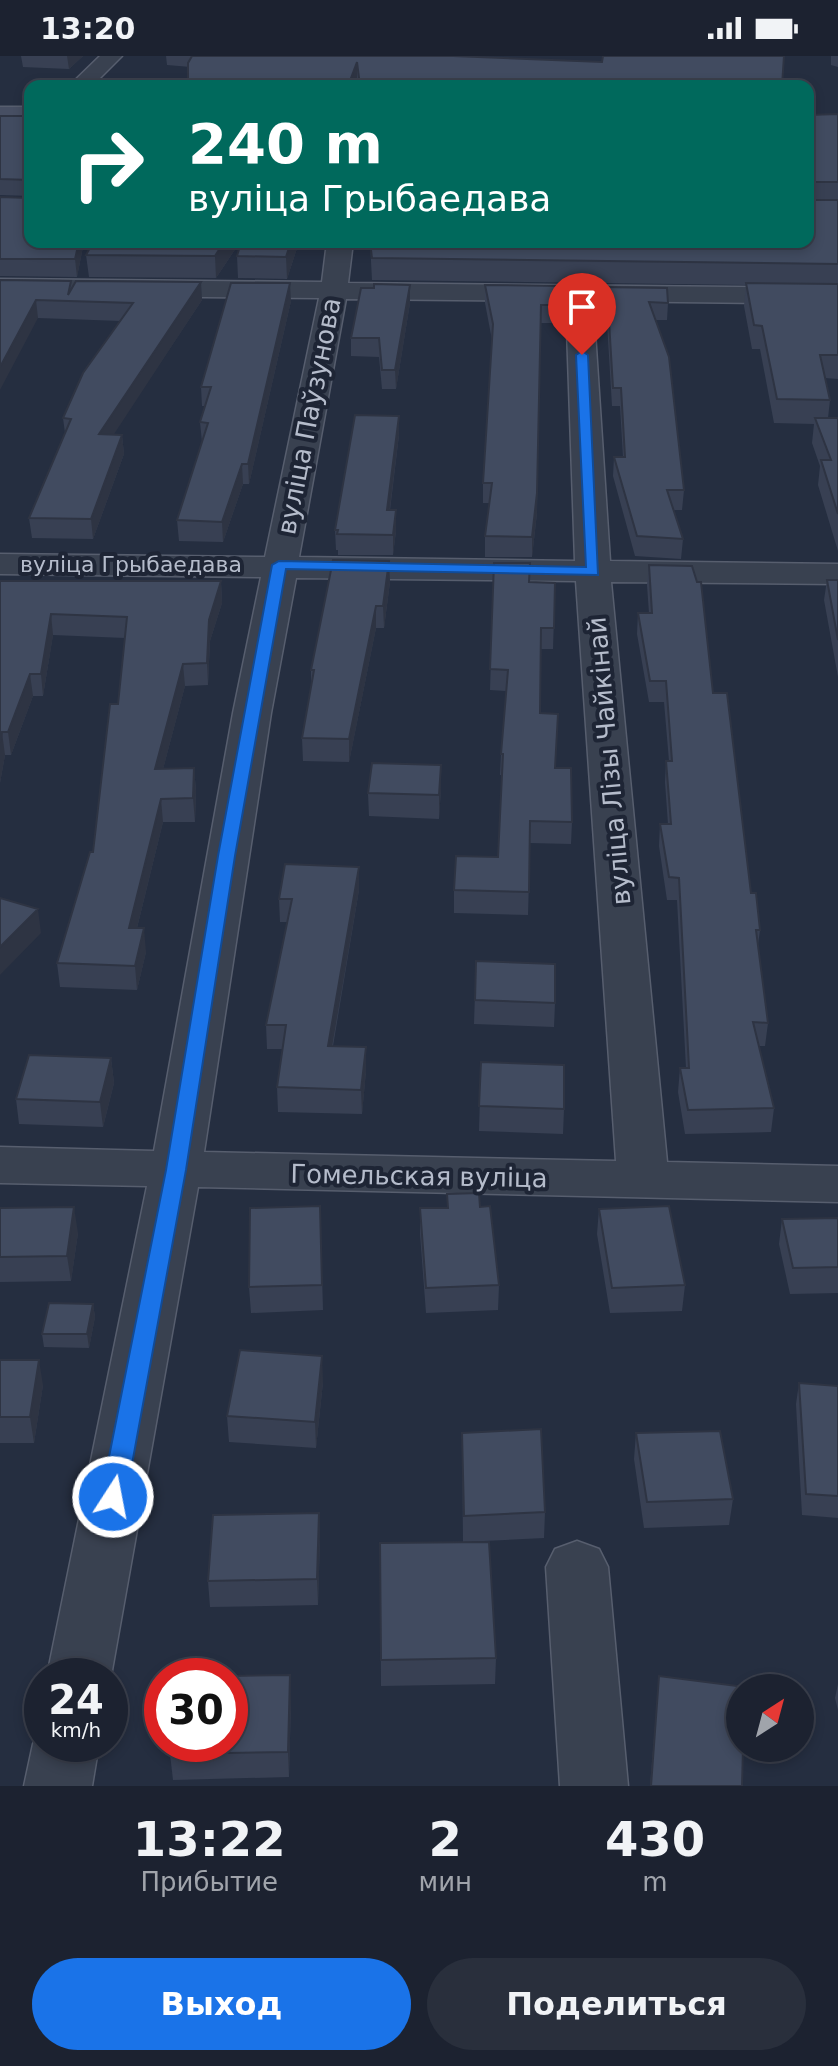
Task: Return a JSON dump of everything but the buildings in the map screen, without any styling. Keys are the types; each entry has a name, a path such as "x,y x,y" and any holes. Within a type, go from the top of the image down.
{"main road":[{"path":"0,114 24,114"}],"street":[{"path":"86,80 112,56"},
{"name":"вуліца Паўзунова","path":"82,1658 176,1170 229,842 279,565 334,290 339,248"},
{"path":"0,287 579,293 833,304"},
{"name":"вуліца Лізы Чайкінай","path":"579,293 593,572 643,1181"},
{"name":"вуліца Грыбаедава","path":"0,564 838,574"},
{"name":"Гомельская вуліца","path":"0,1165 838,1184"},
{"path":"577,1567 594,1786"},
{"path":"58,1786 63,1762"}],"route":[{"path":"113,1497 176,1170 226,856 279,565 593,572 582,355"}]}
